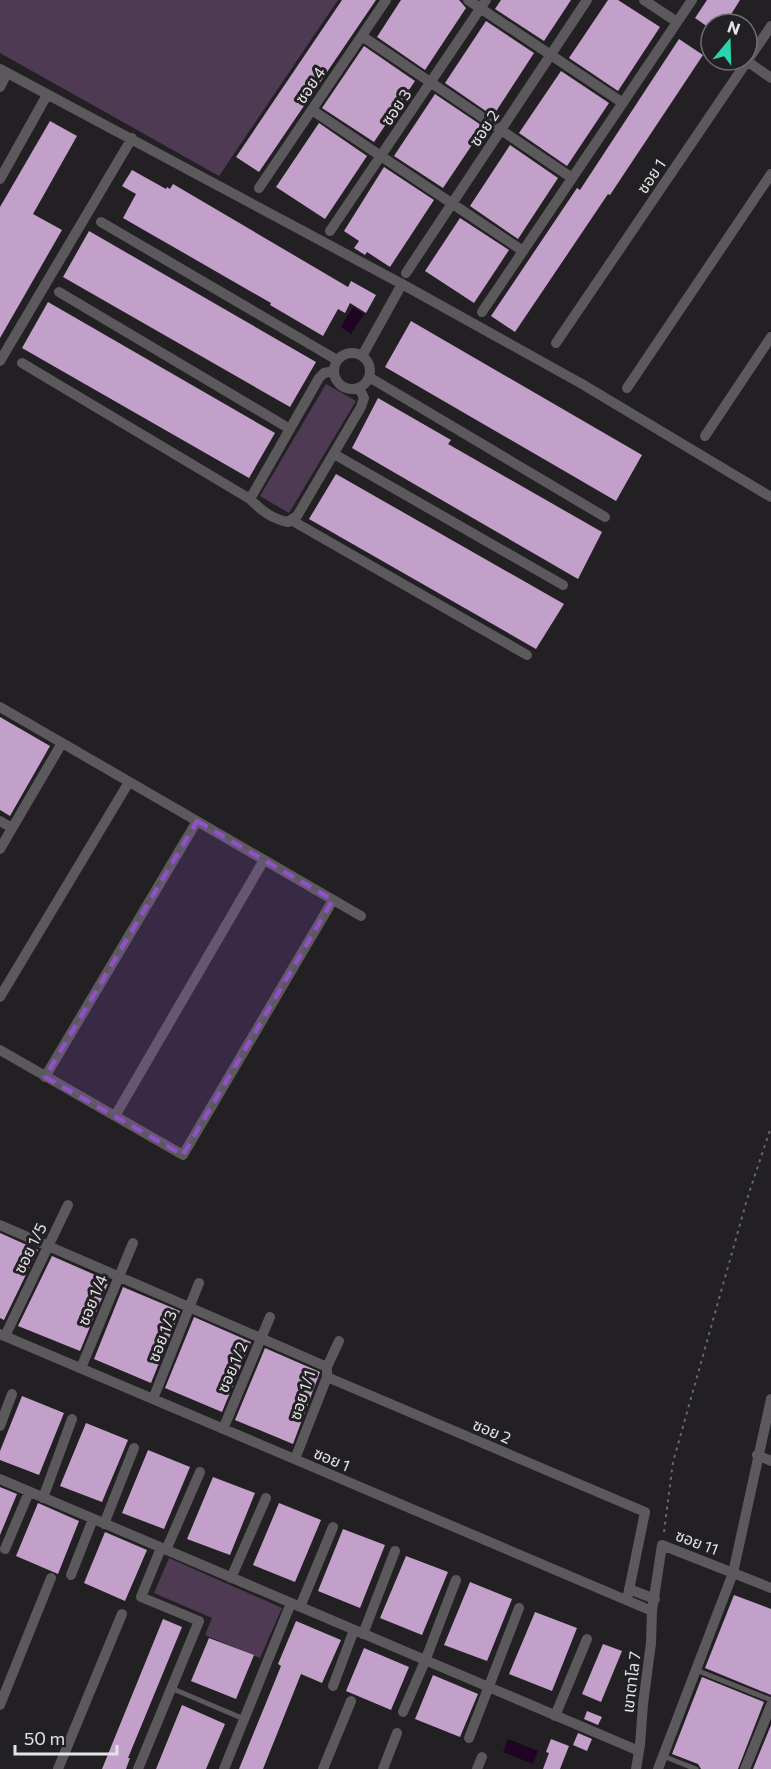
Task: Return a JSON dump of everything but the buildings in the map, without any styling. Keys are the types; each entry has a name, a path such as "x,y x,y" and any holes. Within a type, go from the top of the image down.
{"street":[{"name":"ซอย 4","path":"259,188 387,0"},
{"path":"468,0 483,4 550,55 623,103"},
{"name":"ซอย 2","path":"362,356 404,279 452,203 587,0"},
{"path":"645,0 677,22"},
{"path":"482,312 692,0"},
{"name":"ซอย 3","path":"330,231 483,4"},
{"name":"ซอย 1","path":"759,44 771,26"},
{"path":"362,36 573,178"},
{"path":"0,87 4,71 404,279 771,496"},
{"name":"ซอย 1","path":"556,343 740,72"},
{"path":"0,179 47,95"},
{"path":"312,110 523,251"},
{"path":"0,361 132,138"},
{"path":"627,388 771,174"},
{"path":"101,222 337,360"},
{"path":"59,292 290,429"},
{"path":"705,436 771,337"},
{"path":"353,353 362,356 370,369 369,377 364,385 353,390 342,387 334,377 333,371 337,360 353,353"},
{"path":"22,363 250,500 264,513 288,522 297,516 361,407 364,398 359,388"},
{"path":"250,500 319,378 324,373 333,371"},
{"path":"369,377 606,517"},
{"path":"334,454 563,585"},
{"path":"291,520 527,656"},
{"path":"0,707 361,916"},
{"path":"0,849 62,743"},
{"path":"0,997 129,782"},
{"path":"0,821 12,828"},
{"path":"45,1077 197,821"},
{"path":"115,1116 264,860"},
{"path":"0,1050 183,1155 333,900"},
{"name":"ซอย 1/5","path":"2,1335 68,1205"},
{"name":"ซอย 2","path":"0,1226 260,1339 327,1372 645,1512 628,1594"},
{"name":"ซอย 1/4","path":"81,1368 133,1243"},
{"name":"ซอย 1/3","path":"153,1399 199,1283"},
{"name":"ซอย 1/2","path":"223,1429 270,1317"},
{"name":"ซอย 1","path":"2,1335 295,1459 628,1594 655,1599"},
{"name":"ซอย 1/1","path":"295,1459 339,1341"},
{"path":"0,1426 12,1394"},
{"path":"657,1769 733,1573 771,1399"},
{"path":"43,1497 72,1419"},
{"path":"104,1524 134,1448"},
{"path":"757,1455 771,1461"},
{"path":"138,1769 199,1621 141,1598 200,1472"},
{"path":"0,1479 639,1751"},
{"path":"5,1549 29,1492"},
{"path":"231,1578 266,1498"},
{"path":"71,1575 93,1519"},
{"path":"224,1769 244,1719 333,1527"},
{"name":"ซอย 11","path":"655,1599 662,1545 771,1588"},
{"path":"333,1686 395,1551"},
{"path":"0,1704 51,1578"},
{"path":"403,1712 456,1580"},
{"name":"ซอย 1","path":"628,1594 652,1611"},
{"name":"เขาตาโล 7","path":"636,1769 655,1599"},
{"path":"469,1738 519,1608"},
{"path":"58,1769 122,1614"},
{"path":"555,1716 587,1639"},
{"path":"323,1769 351,1701"},
{"path":"746,1769 771,1702"},
{"path":"383,1769 397,1733"},
{"path":"477,1769 482,1757"}],"lane":[{"path":"696,1670 771,1702"},
{"path":"171,1688 244,1719"},
{"path":"663,1756 696,1769"}],"path":[{"path":"662,1545 673,1462 748,1196 771,1127"}],"highlighted area":[{"path":"197,821 333,900 183,1155 45,1077"}],"shaded area":[{"path":"0,0 338,0 219,176 0,53"},
{"path":"353,307 364,314 351,334 341,327"},
{"path":"326,384 356,401 289,513 260,496"},
{"path":"169,1558 282,1608 260,1658 205,1635 212,1618 154,1593"},
{"path":"508,1739 538,1751 533,1764 503,1752"}]}
